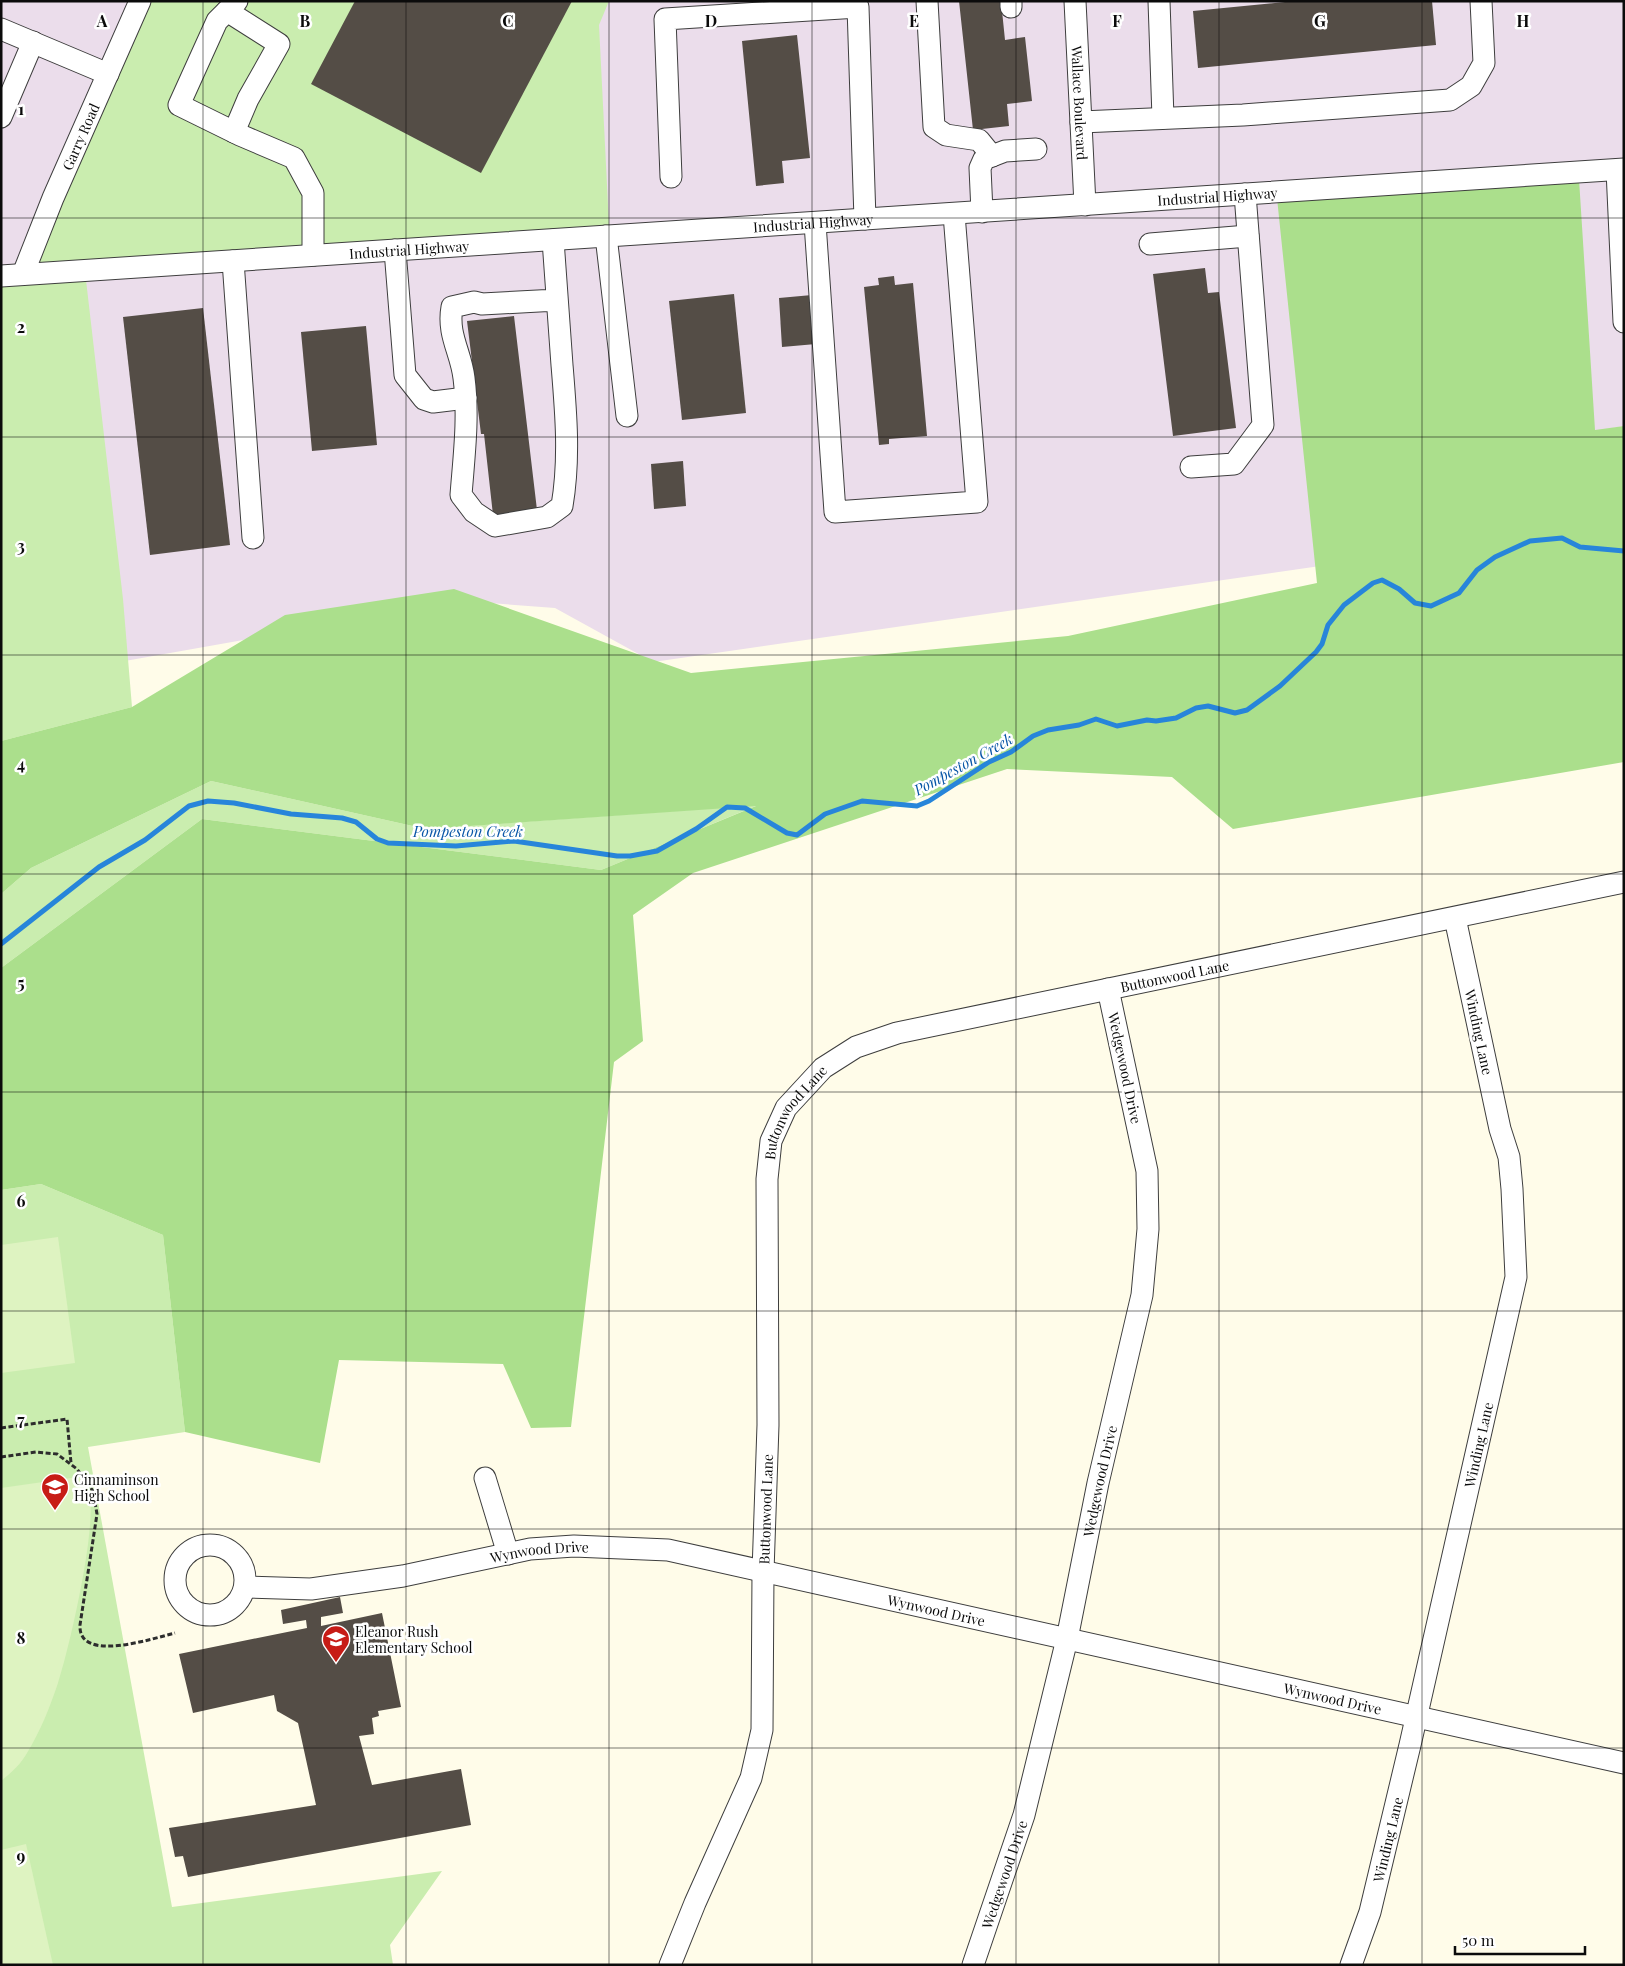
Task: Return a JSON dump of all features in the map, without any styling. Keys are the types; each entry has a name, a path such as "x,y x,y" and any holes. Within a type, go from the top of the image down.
{"street":[{"name":"Garry Road","path":"23,274 53,198 140,1"},
{"path":"927,1 934,128 946,136 979,140 992,156"},
{"name":"Wallace Boulevard","path":"1075,1 1085,205"},
{"path":"1159,1 1163,118"},
{"path":"1081,122 1243,114 1450,100 1470,86 1484,63 1481,1"},
{"path":"234,132 248,99 279,44 232,6 217,21 179,105 234,132 294,158 313,193 313,256"},
{"path":"671,177 665,19 858,7 865,219"},
{"path":"1,29 108,74"},
{"path":"1,117 33,42"},
{"path":"982,212 980,168 984,160 1005,151 1036,149"},
{"path":"1621,170 1624,322"},
{"name":"Industrial Highway","path":"1,276 1621,170"},
{"path":"1191,468 1234,464 1262,425 1245,194"},
{"path":"815,223 835,512 977,502 954,214"},
{"path":"606,236 627,416"},
{"path":"1150,244 1248,236"},
{"path":"553,240 558,300 568,430 567,480 562,506 548,517 495,526 474,512 461,495 467,426 466,398 464,377 451,336 452,307 474,302 482,304 558,300"},
{"path":"395,250 405,375 424,399 433,402 466,398"},
{"path":"233,261 253,538"},
{"name":"Buttonwood Lane","path":"670,1965 695,1903 751,1778 762,1730 763,1572 768,1425 767,1179 771,1141 786,1108 823,1068 856,1047 897,1033 1624,882"},
{"name":"Winding Lane","path":"1351,1965 1370,1912 1516,1277 1509,1157 1500,1129 1455,918"},
{"name":"Wedgewood Drive","path":"973,1965 1024,1815 1067,1639 1098,1483 1142,1295 1148,1229 1147,1170 1108,989"},
{"path":"485,1478 508,1554"},
{"name":"Wynwood Drive","path":"245,1587 311,1589 403,1576 530,1549 574,1546 668,1550 1624,1763"}],"path":[{"path":"1,1428 66,1419 71,1464"},
{"path":"1,1457 46,1452 62,1456 91,1487 97,1509 80,1626 83,1638 90,1645 101,1648 175,1633"}],"shaded area":[{"path":"1,1 1624,1 1624,426 1613,428 1438,549 653,662 555,608 462,601 108,664 1,679"}],"green space":[{"path":"136,1 609,1 599,25 610,245 86,280 123,599 132,707 1,741 1,274 22,273"},
{"path":"1579,179 1595,430 1624,426 1624,762 1233,829 1172,777 1007,769 693,873 633,915 643,1041 614,1062 571,1427 531,1428 503,1364 339,1360 320,1463 185,1432 163,1235 41,1184 1,1190 1,968 202,819 601,870 756,806 426,829 211,781 31,868 1,894 1,741 132,707 285,615 454,589 691,673 1068,636 1317,583 1277,198"},
{"path":"211,781 426,829 758,805 601,870 202,819 1,968 1,894 31,868"},
{"path":"41,1184 163,1235 185,1432 88,1447 172,1907 442,1871 390,1945 393,1965 1,1965 1,1190"},
{"path":"58,1237 75,1363 1,1373 1,1245"},
{"path":"78,1477 84,1481 88,1488 91,1503 90,1526 82,1584 69,1643 55,1692 36,1737 22,1761 1,1781 1,1488"},
{"path":"26,1844 53,1965 1,1965 1,1850"}],"building":[{"path":"355,1 572,1 481,173 311,84"},
{"path":"959,1 1001,1 1005,40 1025,37 1032,101 1007,104 1009,126 973,130"},
{"path":"1295,1 1432,1 1436,45 1198,68 1193,11"},
{"path":"797,35 810,158 782,161 784,183 756,186 742,41"},
{"path":"1205,268 1208,293 1219,292 1236,428 1173,436 1153,274"},
{"path":"894,276 895,285 913,283 927,436 889,439 889,444 879,445 864,287 879,285 878,278"},
{"path":"734,294 746,413 682,420 669,301"},
{"path":"812,295 816,344 782,347 779,298"},
{"path":"203,308 230,545 150,555 123,317"},
{"path":"514,316 537,510 493,515 484,434 481,434 467,321"},
{"path":"366,326 377,445 312,451 301,332"},
{"path":"683,461 686,506 654,509 651,464"},
{"path":"340,1597 343,1613 321,1617 321,1626 382,1613 401,1707 378,1711 379,1716 372,1718 374,1734 359,1736 372,1785 461,1769 471,1825 188,1877 183,1856 175,1857 169,1828 316,1805 298,1723 277,1711 274,1695 193,1713 179,1654 307,1628 306,1620 283,1624 281,1610"}],"waterway":[{"name":"Pompeston Creek","path":"1,944 99,867 145,840 189,806 208,801 234,803 291,814 342,818 356,822 377,839 388,843 456,846 514,841 617,856 630,856 657,851 696,829 727,807 745,808 787,833 797,835 825,814 862,801 917,806 929,801 989,762 1011,752 1033,736 1048,730 1079,725 1096,719 1117,726 1147,720 1156,721 1176,718 1196,708 1208,706 1235,713 1247,710 1280,686 1316,652 1322,644 1328,625 1344,605 1373,583 1382,580 1399,589 1415,603 1431,606 1459,593 1477,570 1495,557 1530,541 1562,538 1580,547 1624,551"}],"place":[{"name":"Cinnaminson High School","path":"55,1511"},
{"name":"Eleanor Rush Elementary School","path":"336,1663"}]}
